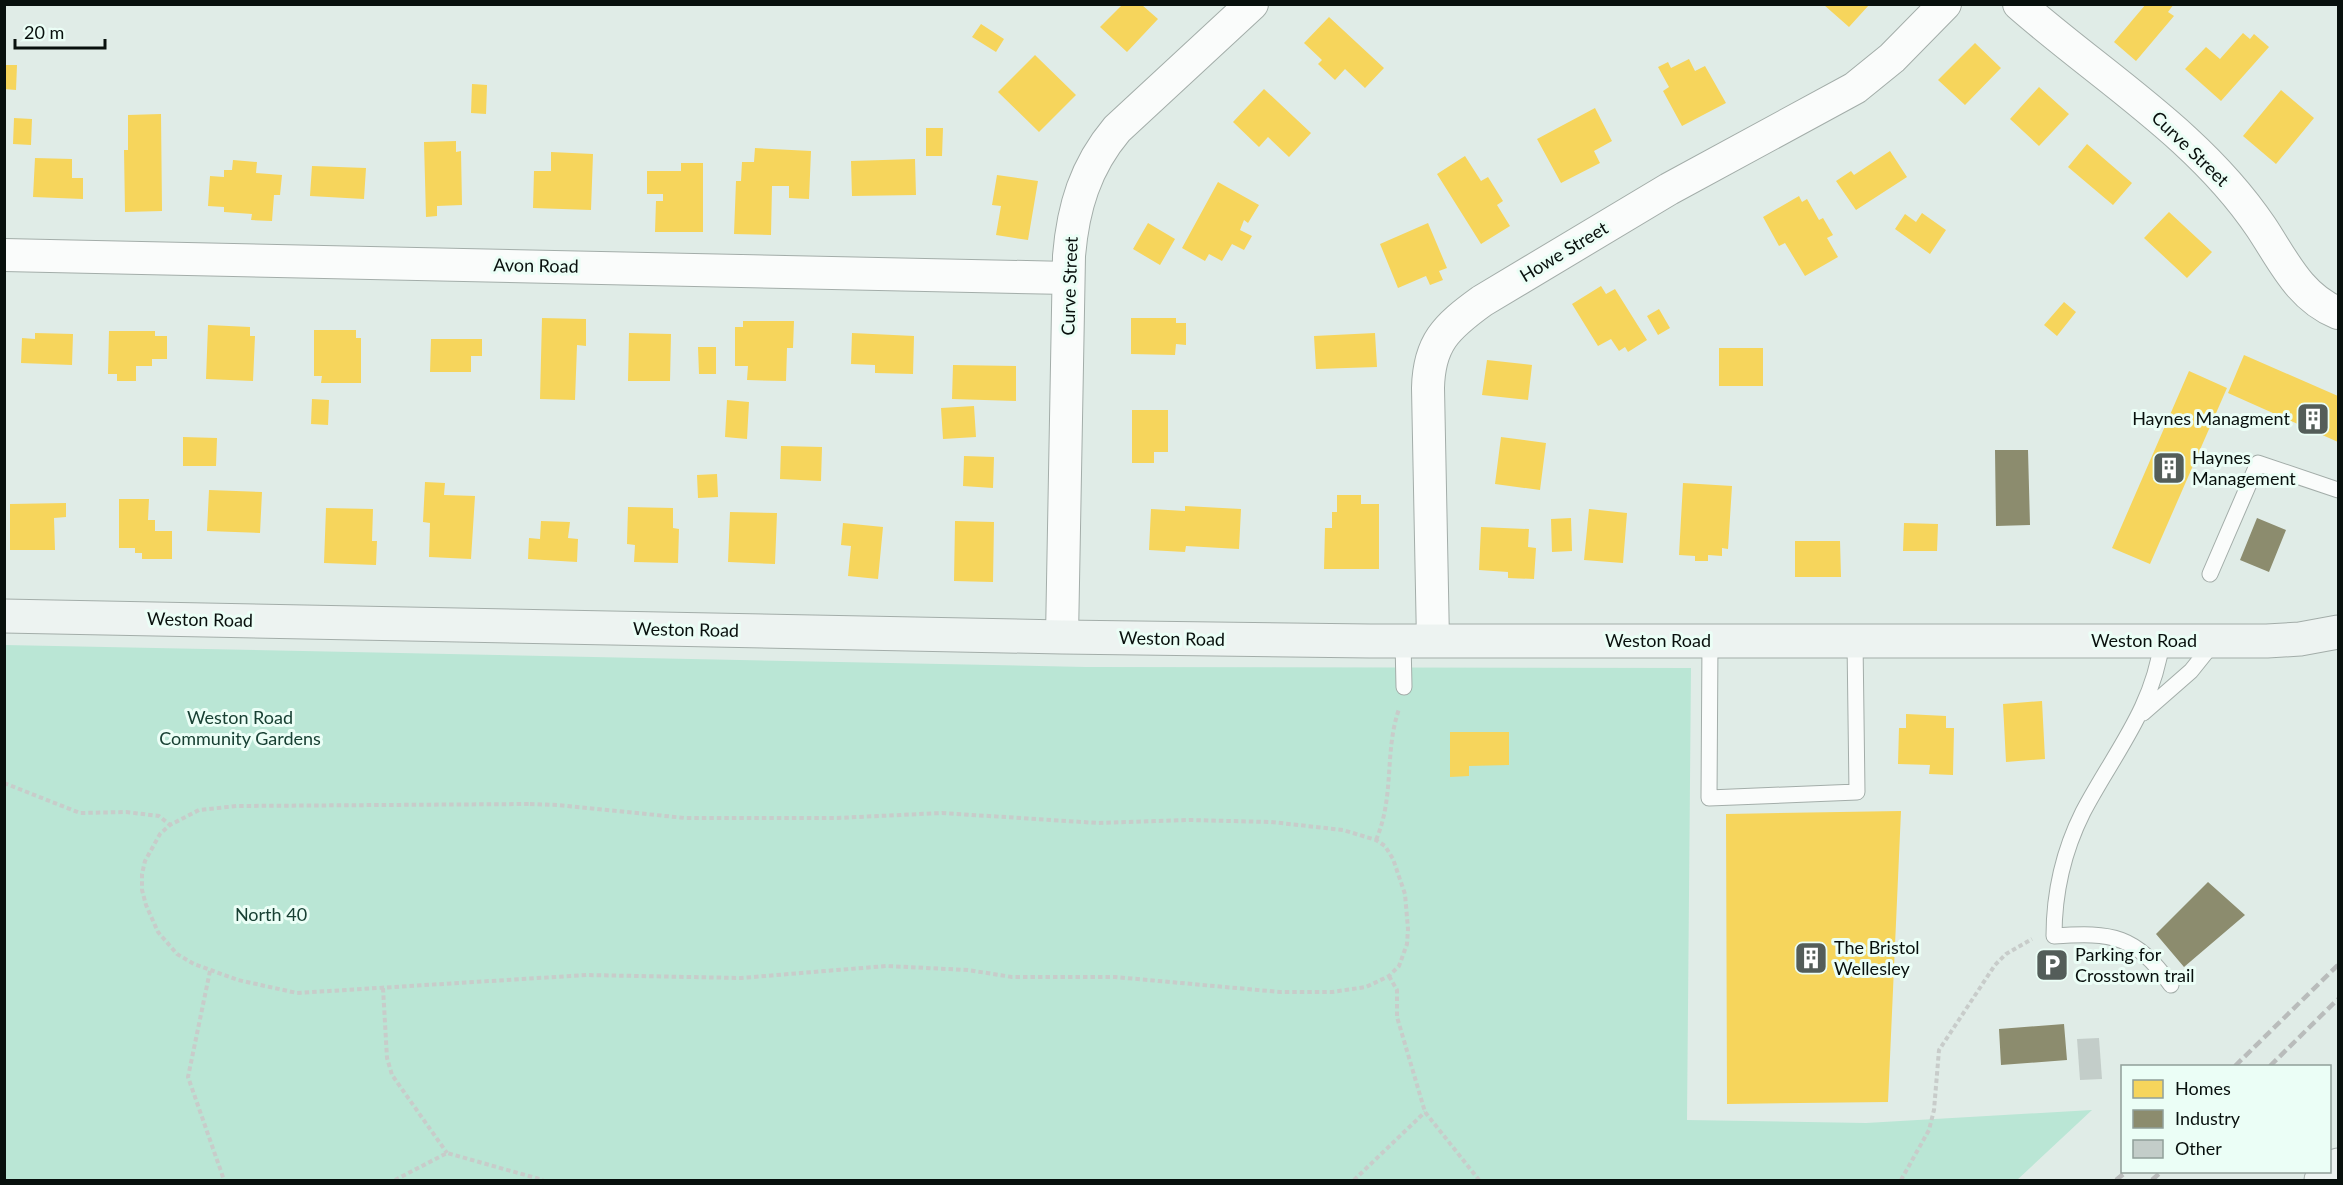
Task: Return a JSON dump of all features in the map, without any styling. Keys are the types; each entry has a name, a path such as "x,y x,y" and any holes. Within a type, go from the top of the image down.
{"main road":[{"name":"Weston Road","path":"4,616 1062,638 1418,641 2215,641 2290,640 2338,632"}],"street":[{"name":"Curve Street","path":"1062,638 1068,278 1071,237 1077,204 1089,170 1107,142 1128,117 1252,4"},
{"name":"Howe Street","path":"1418,641 1428,381 1433,351 1443,333 1482,301 1669,189 1855,88 1886,64 1945,4"},
{"name":"Curve Street","path":"2019,4 2161,119 2213,168 2252,215 2299,284 2316,300 2338,313"},
{"name":"Avon Road","path":"4,255 1068,278"}],"lane":[{"path":"2210,574 2258,463 2338,490"},
{"path":"1404,687 1418,641"},
{"path":"1710,641 1709,798 1857,792 1855,641"},
{"path":"2162,641 2155,681 2138,717 2084,810 2062,865 2056,894 2054,936 2088,934 2116,937 2148,956 2171,985"},
{"path":"2138,717 2191,671 2215,641"}],"path":[{"path":"1376,840 1387,811 1391,736 1404,687"},
{"path":"4,783 81,813 126,812 159,816 170,825"},
{"path":"530,804 685,818 837,818 942,813 1098,823 1189,820 1271,822 1343,830 1376,840 1385,846 1393,859 1404,894 1408,929 1404,956 1399,966 1378,983 1352,990 1280,992 1115,977 1012,977 968,970 886,966 741,978 587,975 297,993 267,988 210,970 177,954 158,932 142,890 145,861 160,834 170,825 199,810 237,806 530,804"},
{"path":"1901,1180 1929,1130 1934,1110 1940,1050 1995,964 2006,954 2033,938 2054,936"},
{"path":"210,970 188,1077 224,1180"},
{"path":"1389,976 1397,990 1397,1017 1425,1112 1479,1180"},
{"path":"382,988 387,1058 392,1075 447,1154 543,1180"},
{"path":"1354,1180 1425,1112"},
{"path":"395,1180 447,1154"}],"green space":[{"name":"North 40","path":"5,645 1086,667 1691,668 1687,1120 1866,1123 2092,1110 2017,1180 5,1180"}],"building: Homes":[{"path":"2146,4 2174,4 2168,12 2174,16 2136,61 2114,42"},
{"path":"1122,5 1142,5 1158,19 1127,52 1100,27"},
{"path":"1824,5 1869,5 1849,27"},
{"path":"1329,17 1384,68 1365,88 1345,69 1335,80 1318,64 1322,60 1304,43"},
{"path":"981,24 1004,39 996,52 972,37"},
{"path":"2243,33 2250,39 2254,34 2269,47 2221,101 2185,69 2206,47 2220,59"},
{"path":"1975,43 2001,68 1965,105 1938,80"},
{"path":"1035,55 1076,95 1039,132 998,92"},
{"path":"1689,59 1695,71 1705,66 1726,103 1682,126 1663,91 1669,87 1658,67 1668,62 1671,68"},
{"path":"4,65 17,65 16,90 4,89"},
{"path":"472,84 487,85 486,114 471,113"},
{"path":"2039,87 2069,114 2039,146 2010,119"},
{"path":"1264,89 1311,133 1289,157 1268,137 1259,147 1233,122"},
{"path":"2281,90 2314,118 2276,164 2243,136"},
{"path":"1595,108 1612,141 1594,151 1600,163 1561,183 1537,139"},
{"path":"161,114 162,211 125,212 124,150 128,150 128,115"},
{"path":"14,118 32,119 31,145 13,144"},
{"path":"926,128 943,128 942,156 926,156"},
{"path":"456,141 456,152 461,151 462,205 437,206 437,216 426,217 424,142"},
{"path":"2087,144 2132,183 2113,205 2068,167"},
{"path":"755,148 811,151 809,199 789,198 789,186 772,186 771,235 734,234 736,181 741,181 742,162 754,162"},
{"path":"1890,151 1907,177 1856,210 1836,181 1851,171 1854,175"},
{"path":"551,152 593,154 591,210 533,208 534,171 551,171"},
{"path":"1465,156 1481,181 1488,177 1503,201 1497,205 1510,226 1481,244 1437,174"},
{"path":"35,158 72,159 72,178 83,178 83,199 33,197"},
{"path":"915,159 916,195 852,196 851,161"},
{"path":"233,160 257,162 256,173 282,175 280,195 274,195 272,221 251,220 252,214 224,212 224,207 208,206 210,176 224,177 224,170 232,170"},
{"path":"681,163 703,163 703,232 655,232 656,201 663,201 663,194 647,194 647,171 681,171"},
{"path":"312,166 366,168 364,199 310,196"},
{"path":"997,175 1038,181 1028,240 996,235 1001,206 992,205"},
{"path":"1218,182 1259,205 1248,223 1244,220 1240,230 1252,236 1244,250 1232,244 1222,261 1209,254 1205,261 1182,248"},
{"path":"1799,196 1802,202 1807,199 1819,220 1823,218 1833,235 1827,238 1838,257 1805,276 1785,243 1779,246 1763,217"},
{"path":"2169,212 2212,252 2187,278 2144,238"},
{"path":"1922,213 1946,230 1930,254 1895,229 1905,214 1916,222"},
{"path":"1148,223 1175,239 1160,265 1133,249"},
{"path":"1428,223 1447,268 1439,271 1443,280 1430,285 1426,276 1398,288 1380,244"},
{"path":"1601,286 1606,294 1615,289 1647,340 1628,352 1625,347 1619,351 1611,339 1598,346 1572,304"},
{"path":"2064,302 2076,312 2057,336 2044,325"},
{"path":"1659,309 1670,328 1658,335 1647,316"},
{"path":"542,318 586,319 586,346 577,345 575,400 540,399"},
{"path":"1131,318 1176,318 1176,323 1186,323 1186,345 1176,344 1175,355 1131,354"},
{"path":"743,321 794,321 793,348 787,348 786,381 747,380 748,366 735,366 735,327 743,327"},
{"path":"208,325 250,327 250,336 255,336 253,381 206,379"},
{"path":"314,330 356,330 356,338 361,338 361,383 321,383 322,376 314,376"},
{"path":"109,331 155,331 155,336 167,336 167,359 152,359 152,366 136,366 136,381 117,381 117,374 108,374"},
{"path":"35,333 73,334 72,365 21,363 22,338 35,339"},
{"path":"629,333 671,334 670,381 628,381"},
{"path":"852,333 914,336 913,374 875,373 875,365 851,364"},
{"path":"1375,333 1377,367 1316,369 1314,336"},
{"path":"431,339 482,339 482,356 471,356 471,372 430,372"},
{"path":"698,347 716,347 716,374 699,374"},
{"path":"1719,348 1763,348 1763,386 1719,386"},
{"name":"Haynes Managment","path":"2244,355 2338,396 2338,442 2228,393"},
{"path":"1487,360 1532,365 1528,400 1482,395"},
{"path":"953,365 1016,366 1016,401 952,399"},
{"name":"Haynes Management","path":"2189,371 2227,388 2150,564 2112,548"},
{"path":"312,399 329,400 328,425 311,424"},
{"path":"727,400 749,402 747,439 725,437"},
{"path":"974,406 976,437 943,439 941,408"},
{"path":"1132,410 1168,410 1168,452 1154,452 1154,463 1132,463"},
{"path":"183,437 217,438 216,466 183,466"},
{"path":"1501,437 1546,443 1540,490 1495,484"},
{"path":"781,446 822,447 821,481 780,479"},
{"path":"964,456 994,457 993,488 963,486"},
{"path":"717,474 718,497 698,498 697,475"},
{"path":"425,482 445,483 444,495 475,496 471,559 429,557 430,523 423,522"},
{"path":"1683,483 1732,486 1728,549 1722,548 1722,556 1708,555 1708,561 1695,561 1695,556 1679,555"},
{"path":"209,490 262,492 260,533 207,531"},
{"path":"1337,495 1361,495 1361,504 1379,504 1379,569 1324,569 1325,528 1332,528 1332,512 1337,512"},
{"path":"119,499 149,499 148,520 155,520 155,531 172,531 172,559 142,559 142,553 135,553 135,548 119,548"},
{"path":"66,503 66,517 54,518 55,550 10,550 10,504"},
{"path":"1185,506 1241,509 1239,549 1186,546 1185,552 1149,550 1151,509 1185,511"},
{"path":"628,507 673,508 673,528 679,529 678,563 634,562 635,545 627,544"},
{"path":"326,508 373,509 372,541 377,541 376,565 324,563"},
{"path":"1589,509 1627,513 1623,563 1584,560"},
{"path":"730,512 777,513 775,564 728,562"},
{"path":"1571,518 1572,551 1552,552 1551,519"},
{"path":"541,521 570,522 568,538 578,539 577,562 528,559 529,538 540,539"},
{"path":"955,521 994,522 993,582 954,581"},
{"path":"843,523 883,527 878,579 848,576 851,546 841,545"},
{"path":"1904,523 1938,524 1937,551 1903,551"},
{"path":"1481,527 1529,529 1528,547 1536,548 1534,579 1508,578 1508,572 1479,570"},
{"path":"1795,541 1840,541 1841,577 1795,577"},
{"path":"2042,701 2045,759 2006,762 2003,704"},
{"path":"1906,714 1946,716 1946,728 1954,728 1953,775 1929,774 1930,765 1898,764 1899,728 1906,728"},
{"path":"1450,732 1509,732 1509,765 1469,766 1469,776 1450,777"},
{"name":"The Bristol Wellesley","path":"1901,811 1888,1102 1727,1104 1726,814"}],"building: Industry":[{"path":"1995,450 2028,450 2030,525 1996,526"},
{"path":"2257,518 2286,530 2269,572 2240,560"},
{"path":"2208,882 2245,915 2184,967 2156,934"},
{"path":"2064,1024 2067,1060 2001,1065 1999,1029"}],"building: Other":[{"path":"2099,1038 2102,1079 2080,1080 2077,1039"}],"railway":[{"path":"2236,1065 2338,965"},
{"path":"2271,1065 2338,999"},
{"path":"2116,1180 2125,1173"},
{"path":"2152,1180 2160,1173"}],"place":[{"name":"Haynes Managment","path":"2313,419"},
{"name":"Haynes Management","path":"2169,468"},
{"name":"The Bristol Wellesley","path":"1811,958"},
{"name":"Parking for Crosstown trail","path":"2052,965"}],"park label":[{"name":"Weston Road Community Gardens","path":"240,728"}]}
